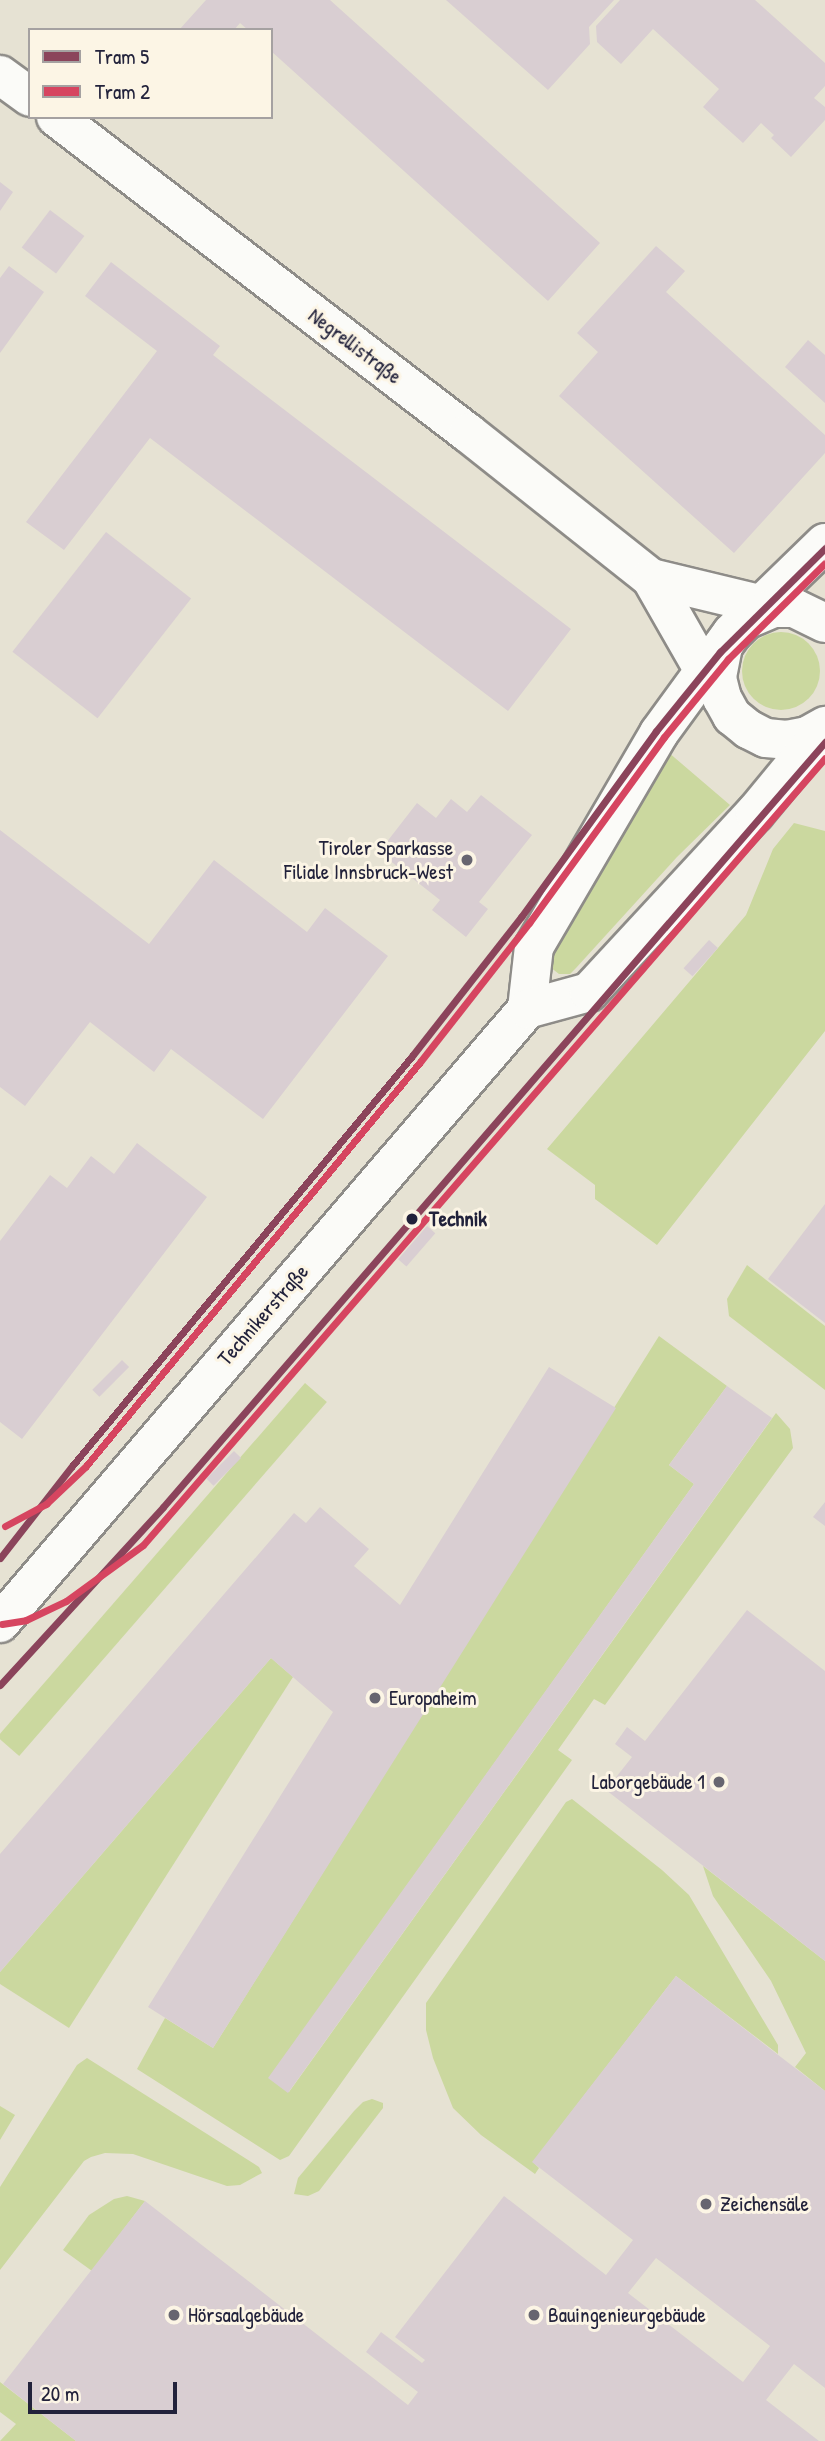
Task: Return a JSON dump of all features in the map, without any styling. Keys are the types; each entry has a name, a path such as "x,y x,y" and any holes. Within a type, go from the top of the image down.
{"street":[{"path":"0,75 28,96"},
{"name":"Negrellistraße","path":"59,119 458,425 652,578 713,685"},
{"path":"825,543 766,606 732,633 723,646 717,678 713,685 659,733 534,947 527,1009 589,992 755,813 825,727"},
{"name":"Negrellistraße","path":"652,578 766,606"},
{"path":"766,606 794,608 825,623"},
{"path":"713,685 732,716 748,729 766,738 797,738 825,727"},
{"name":"Technikerstraße","path":"0,1623 527,1009"}],"green space":[{"path":"781,632 796,635 809,643 817,656 820,671 817,686 809,699 796,707 781,710 766,707 753,699 745,686 742,671 745,656 753,643 766,635"},
{"path":"668,752 730,805 677,857 570,974 559,974 550,967 552,950 618,846"},
{"path":"794,823 825,831 825,1031 657,1245 595,1199 595,1185 547,1149 746,915 773,849"},
{"path":"747,1265 825,1326 825,1390 729,1316 727,1299"},
{"path":"659,1336 727,1386 669,1465 694,1484 269,2078 289,2092 776,1413 790,1429 793,1448 605,1705 594,1699 558,1750 572,1760 289,2156 280,2160 137,2069 165,2018 213,2048"},
{"path":"305,1383 327,1402 19,1756 0,1739 0,1734"},
{"path":"271,1658 293,1677 69,2028 0,1984 0,1972"},
{"path":"572,1799 662,1870 689,1895 778,2045 778,2054 676,1976 533,2162 539,2168 535,2174 481,2135 453,2108 433,2058 426,2030 426,2003 566,1802"},
{"path":"703,1866 825,1961 825,2091 795,2067 806,2053 771,1981 713,1896"},
{"path":"87,2058 259,2167 262,2173 240,2185 227,2186 133,2154 105,2153 91,2157 84,2161 0,2270 0,2187 77,2065"},
{"path":"372,2099 383,2103 383,2108 319,2191 308,2196 294,2194 298,2178 354,2111 363,2102"},
{"path":"0,2106 15,2115 0,2140"},
{"path":"127,2196 145,2201 92,2271 63,2250 89,2215 114,2199"},
{"path":"0,2382 76,2441 0,2441 16,2424 0,2412"}],"building":[{"path":"206,0 330,0 600,243 548,301 273,53 273,28 246,28 240,23 236,28 181,28"},
{"path":"446,0 614,0 589,27 590,44 548,90"},
{"path":"620,0 755,0 825,63 825,86 814,98 825,107 825,120 791,157 771,138 774,135 761,123 743,143 703,107 719,89 653,29 621,64 597,42 596,26"},
{"path":"0,182 13,192 0,211"},
{"path":"50,210 84,236 56,273 22,248"},
{"path":"656,246 685,271 666,292 825,435 825,453 734,553 559,396 598,352 577,333"},
{"path":"111,262 220,346 213,355 571,629 508,711 150,438 64,550 26,522 157,351 85,296"},
{"path":"9,266 44,292 0,353 0,278"},
{"path":"808,340 825,355 825,403 785,367"},
{"path":"106,532 191,598 98,718 12,652"},
{"path":"481,795 532,835 479,902 488,909 466,937 432,910 440,900 379,852 417,803 436,818 451,799 467,812"},
{"path":"0,830 149,944 214,860 307,932 325,908 388,956 263,1119 171,1049 154,1072 90,1022 25,1106 0,1087"},
{"path":"709,940 718,948 692,976 684,968"},
{"path":"137,1143 207,1197 22,1439 0,1422 0,1241 50,1175 67,1188 91,1156 114,1174"},
{"path":"825,1204 825,1323 768,1279"},
{"path":"427,1226 435,1233 406,1266 398,1259"},
{"path":"122,1360 129,1367 99,1397 92,1390"},
{"name":"Europaheim","path":"549,1367 616,1408 213,2048 148,2007 333,1712 271,1658 0,1972 0,1854 294,1513 306,1523 320,1507 369,1549 354,1566 400,1605"},
{"path":"727,1386 772,1418 288,2093 268,2078 694,1484 669,1465"},
{"path":"234,1451 241,1458 213,1486 206,1479"},
{"path":"825,1502 825,1526 813,1517"},
{"name":"Laborgebäude 1","path":"747,1610 825,1671 825,1961 606,1790 632,1757 615,1744 627,1727 645,1741"},
{"path":"676,1976 825,2091 825,2388 794,2364 766,2400 819,2441 76,2441 3,2384 145,2201 408,2405 418,2392 366,2352 381,2332 422,2363 425,2360 395,2337 504,2196 606,2275 633,2240 532,2162","holes":["656,2258 770,2346 743,2382 628,2293"]}],"tram line":[{"name":"5","path":"0,1558 72,1466 412,1056 521,917 656,731 720,652 825,548"},
{"name":"2","path":"5,1526 46,1504 86,1466 420,1062 529,923 664,737 728,659 825,563"},
{"name":"5","path":"0,1685 163,1507 825,742"},
{"name":"2","path":"2,1624 26,1620 66,1601 143,1545 825,758"}],"place":[{"name":"Tiroler Sparkasse Filiale Innsbruck-West","path":"467,860"},
{"name":"Technik","path":"412,1219"},
{"name":"Europaheim","path":"375,1698"},
{"name":"Laborgebäude 1","path":"719,1782"},
{"name":"Zeichensäle","path":"706,2204"},
{"name":"Hörsaalgebäude","path":"174,2315"},
{"name":"Bauingenieurgebäude","path":"534,2315"}]}
